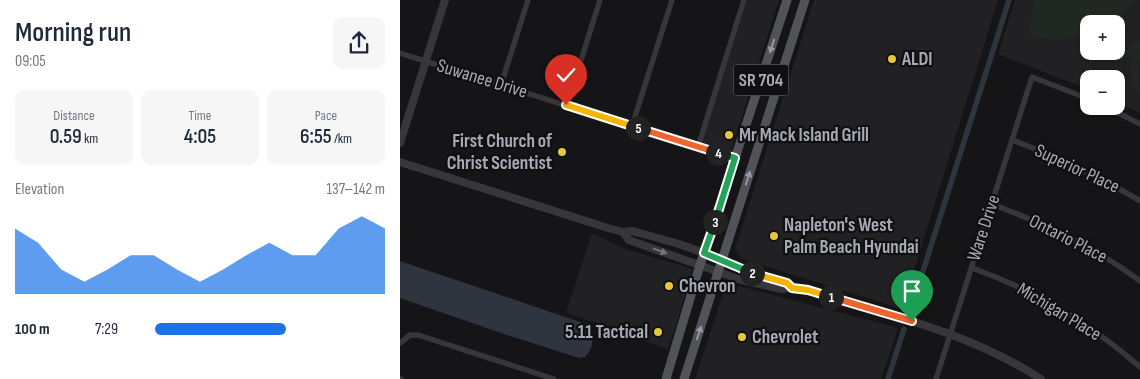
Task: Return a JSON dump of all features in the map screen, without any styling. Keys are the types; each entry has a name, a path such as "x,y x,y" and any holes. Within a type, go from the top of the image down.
{"main road":[{"name":"SR 704","path":"666,379 700,265 788,0"},
{"name":"SR 704","path":"684,379 804,0"}],"street":[{"path":"400,143 445,0"},
{"path":"501,84 528,0"},
{"path":"566,105 600,0"},
{"path":"632,126 672,0"},
{"path":"698,147 744,0"},
{"name":"Suwanee Drive","path":"400,53 735,158"},
{"name":"Ware Drive","path":"936,379 1032,77 1080,96"},
{"path":"1122,115 1140,124"},
{"name":"Superior Place","path":"1012,140 1066,162 1118,187 1140,201"},
{"path":"400,162 623,232 632,231 640,233 704,253 756,275 787,283 792,288"},
{"name":"Ontario Place","path":"992,204 1041,223 1065,235 1112,262 1140,281"},
{"path":"623,232 629,240 718,272 781,288 816,292 950,334 994,352 1041,379"},
{"name":"Michigan Place","path":"972,268 1031,293 1070,314 1106,339 1140,367"},
{"path":"400,343 410,335 418,335 554,379"}],"shaded area":[{"path":"747,0 779,0 730,154 701,145"},
{"path":"814,0 998,0 902,309 740,258 735,249"},
{"path":"1015,0 1140,0 1140,113 1125,106 1125,70 1080,70 1080,86 998,54"},
{"path":"1034,0 1134,0 1119,15 1080,15 1080,36 1054,40 1029,36"},
{"path":"1140,41 1138,65 1140,96 1132,76 1132,55 1125,59 1125,50"},
{"path":"592,233 625,249 693,269 668,350 619,330 566,313"},
{"path":"400,261 586,324 591,333 592,345 585,357 579,358 400,298"},
{"path":"728,283 898,328 881,379 695,379 725,287"}],"waterway":[{"path":"911,309 1009,0"},
{"path":"888,379 904,329"}],"place":[{"name":"ALDI","path":"892,59"},
{"name":"Mr Mack Island Grill","path":"729,135"},
{"name":"First Church of Christ Scientist","path":"562,152"},
{"name":"Napleton's West Palm Beach Hyundai","path":"774,236"},
{"name":"Chevron","path":"669,286"},
{"name":"5.11 Tactical","path":"658,332"},
{"name":"Chevrolet","path":"742,337"}],"route":[{"path":"566,105 735,158 704,253 756,275 787,283 792,288 808,290 912,321"}]}
